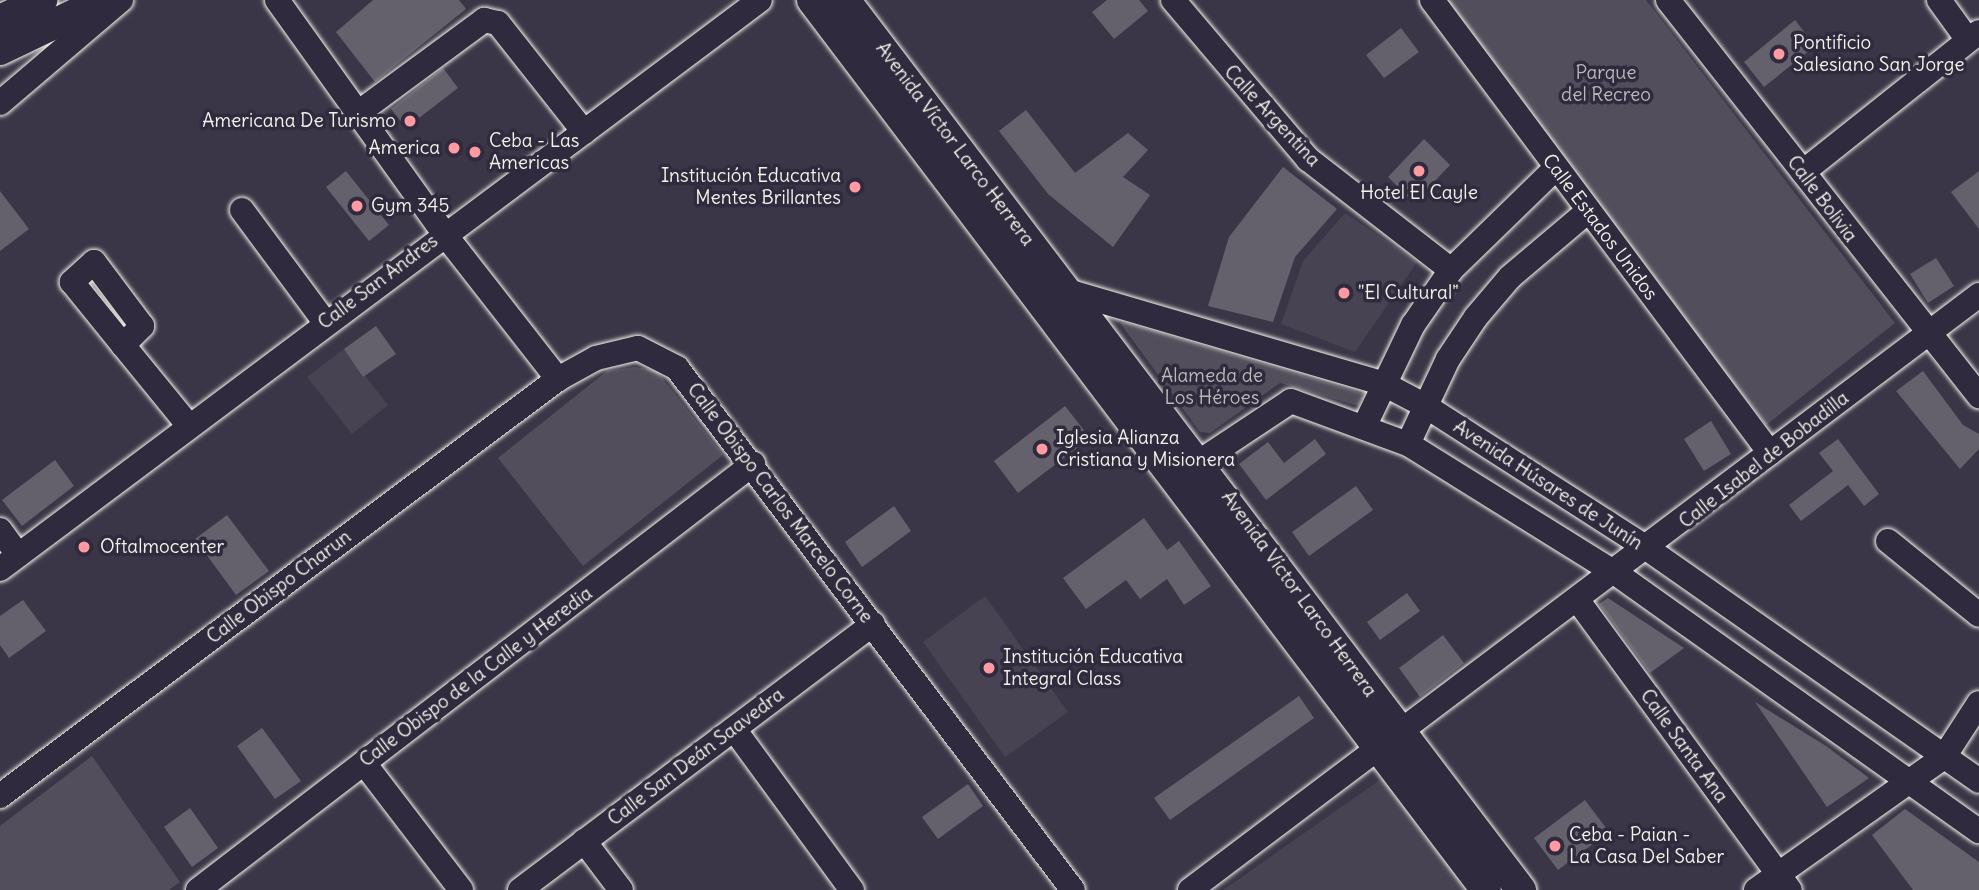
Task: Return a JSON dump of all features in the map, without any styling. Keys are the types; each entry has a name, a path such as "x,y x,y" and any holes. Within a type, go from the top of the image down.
{"main road":[{"path":"0,20 42,0"},
{"path":"0,50 104,0"},
{"name":"Avenida Víctor Larco Herrera","path":"812,0 1189,469"},
{"name":"Avenida Víctor Larco Herrera","path":"845,0 1067,291 1189,469 1390,741 1486,890"},
{"name":"Avenida Víctor Larco Herrera","path":"1390,741 1521,890"}],"street":[{"path":"0,103 121,0"},
{"path":"277,0 443,232 558,379"},
{"name":"Calle San Andres","path":"9,562 443,232 584,132 760,0"},
{"name":"Calle Argentina","path":"1173,0 1308,159 1451,270"},
{"name":"Calle Estados Unidos","path":"1432,0 1770,453"},
{"name":"Calle Bolivia","path":"1668,0 1803,172 1926,336 1979,396"},
{"path":"1803,172 1974,36 1938,0"},
{"path":"358,113 484,20 498,23 584,132"},
{"path":"1365,425 1382,383 1451,270 1556,168"},
{"path":"242,210 325,322"},
{"path":"1408,444 1424,405 1476,317 1510,277 1588,211"},
{"name":"Avenida Húsares de Junín","path":"1067,291 1382,383 1424,405 1648,550 1979,781"},
{"name":"Calle Isabel de Bobadilla","path":"1191,890 1617,574 1770,453 1979,295"},
{"path":"122,345 189,426"},
{"name":"Calle Obispo Carlos Marcelo Corne","path":"558,379 596,358 638,348 677,368 753,464 1073,890"},
{"name":"Calle Obispo Charun","path":"0,796 558,379"},
{"name":"Avenida Húsares de Junín","path":"1189,469 1290,401 1365,425 1408,444 1617,574 1979,831"},
{"name":"Calle Obispo de la Calle y Heredia","path":"198,890 753,464"},
{"path":"0,530 9,562"},
{"path":"1888,541 1979,615"},
{"name":"Calle Santa Ana","path":"1579,602 1784,882"},
{"name":"Calle San Deán Saavedra","path":"520,890 873,624"},
{"path":"1756,890 1784,882 1944,757 1979,703"},
{"path":"734,729 852,890"},
{"path":"364,762 461,890"},
{"path":"584,841 621,890"}],"shaded area":[{"name":"\"El Cultural\"","path":"1345,213 1417,262 1355,352 1281,324 1303,261"},
{"path":"344,349 388,405 352,434 307,377"},
{"name":"Institución Educativa Integral Class","path":"985,596 1068,712 1005,757 923,642"},
{"path":"1387,775 1468,890 1223,890"}],"green space":[{"name":"Parque del Recreo","path":"1445,0 1646,0 1895,323 1766,425 1440,4"},
{"name":"Alameda de Los Héroes","path":"1120,323 1364,394 1359,406 1280,383 1210,433 1200,432"},
{"path":"634,367 656,370 723,455 583,566 498,458 607,371"},
{"path":"92,756 180,882 169,890 0,890 0,826"}],"building":[{"path":"373,0 459,0 466,9 375,82 336,32"},
{"path":"1107,0 1139,0 1148,11 1114,39 1092,12"},
{"name":"Pontificio Salesiano San Jorge","path":"1795,20 1815,46 1764,87 1744,62"},
{"path":"1401,28 1419,52 1384,78 1366,55"},
{"name":"Americana De Turismo","path":"443,68 458,88 406,128 391,109"},
{"path":"1026,110 1075,173 1128,133 1148,150 1123,177 1150,195 1113,247 1048,194 999,131"},
{"name":"Hotel El Cayle","path":"1424,139 1450,165 1414,203 1388,177"},
{"path":"1283,167 1337,209 1295,257 1273,322 1208,306 1229,237"},
{"name":"Gym 345","path":"346,171 389,225 369,241 326,187"},
{"path":"1979,171 1979,229 1951,192"},
{"path":"0,191 29,229 0,251"},
{"path":"1936,258 1954,286 1928,303 1910,274"},
{"path":"376,326 396,354 363,377 344,349"},
{"path":"1923,371 1963,425 1979,434 1979,449 1960,469 1896,391"},
{"name":"Iglesia Alianza Cristiana y Misionera","path":"1065,406 1090,438 1018,493 994,461"},
{"path":"1711,421 1731,454 1704,471 1684,439"},
{"path":"1315,439 1326,454 1266,500 1239,464 1268,442 1284,463"},
{"path":"1838,439 1879,494 1864,506 1848,485 1801,521 1789,505 1833,471 1819,453"},
{"path":"55,460 74,486 22,526 2,500"},
{"path":"1356,486 1373,510 1309,556 1292,532"},
{"path":"894,506 911,531 862,567 845,542"},
{"path":"227,515 269,571 236,595 195,539"},
{"path":"1144,518 1167,550 1179,541 1211,586 1184,605 1167,579 1140,599 1126,580 1086,609 1063,578"},
{"path":"1407,593 1420,611 1380,640 1367,622"},
{"path":"1608,598 1684,648 1650,673 1599,604"},
{"path":"23,600 46,631 9,658 0,645 0,616"},
{"path":"1443,635 1464,663 1420,697 1399,668"},
{"path":"1299,696 1314,718 1170,820 1154,798"},
{"path":"1755,702 1826,746 1869,778 1827,807"},
{"path":"262,728 301,781 275,799 237,746"},
{"path":"968,784 983,806 938,839 922,817"},
{"path":"1585,800 1609,832 1558,870 1534,838"},
{"path":"190,808 218,848 192,867 164,827"},
{"path":"1905,809 1979,862 1979,890 1913,890 1872,835"}],"place":[{"name":"Pontificio Salesiano San Jorge","path":"1779,54"},
{"name":"Americana De Turismo","path":"410,121"},
{"name":"America","path":"454,148"},
{"name":"Ceba - Las Americas","path":"475,152"},
{"name":"Hotel El Cayle","path":"1419,171"},
{"name":"Institución Educativa Mentes Brillantes","path":"855,187"},
{"name":"Gym 345","path":"357,206"},
{"name":"\"El Cultural\"","path":"1344,293"},
{"name":"Iglesia Alianza Cristiana y Misionera","path":"1042,449"},
{"name":"Oftalmocenter","path":"84,547"},
{"name":"Institución Educativa Integral Class","path":"989,668"},
{"name":"Ceba - Paian - La Casa Del Saber","path":"1555,846"}]}
